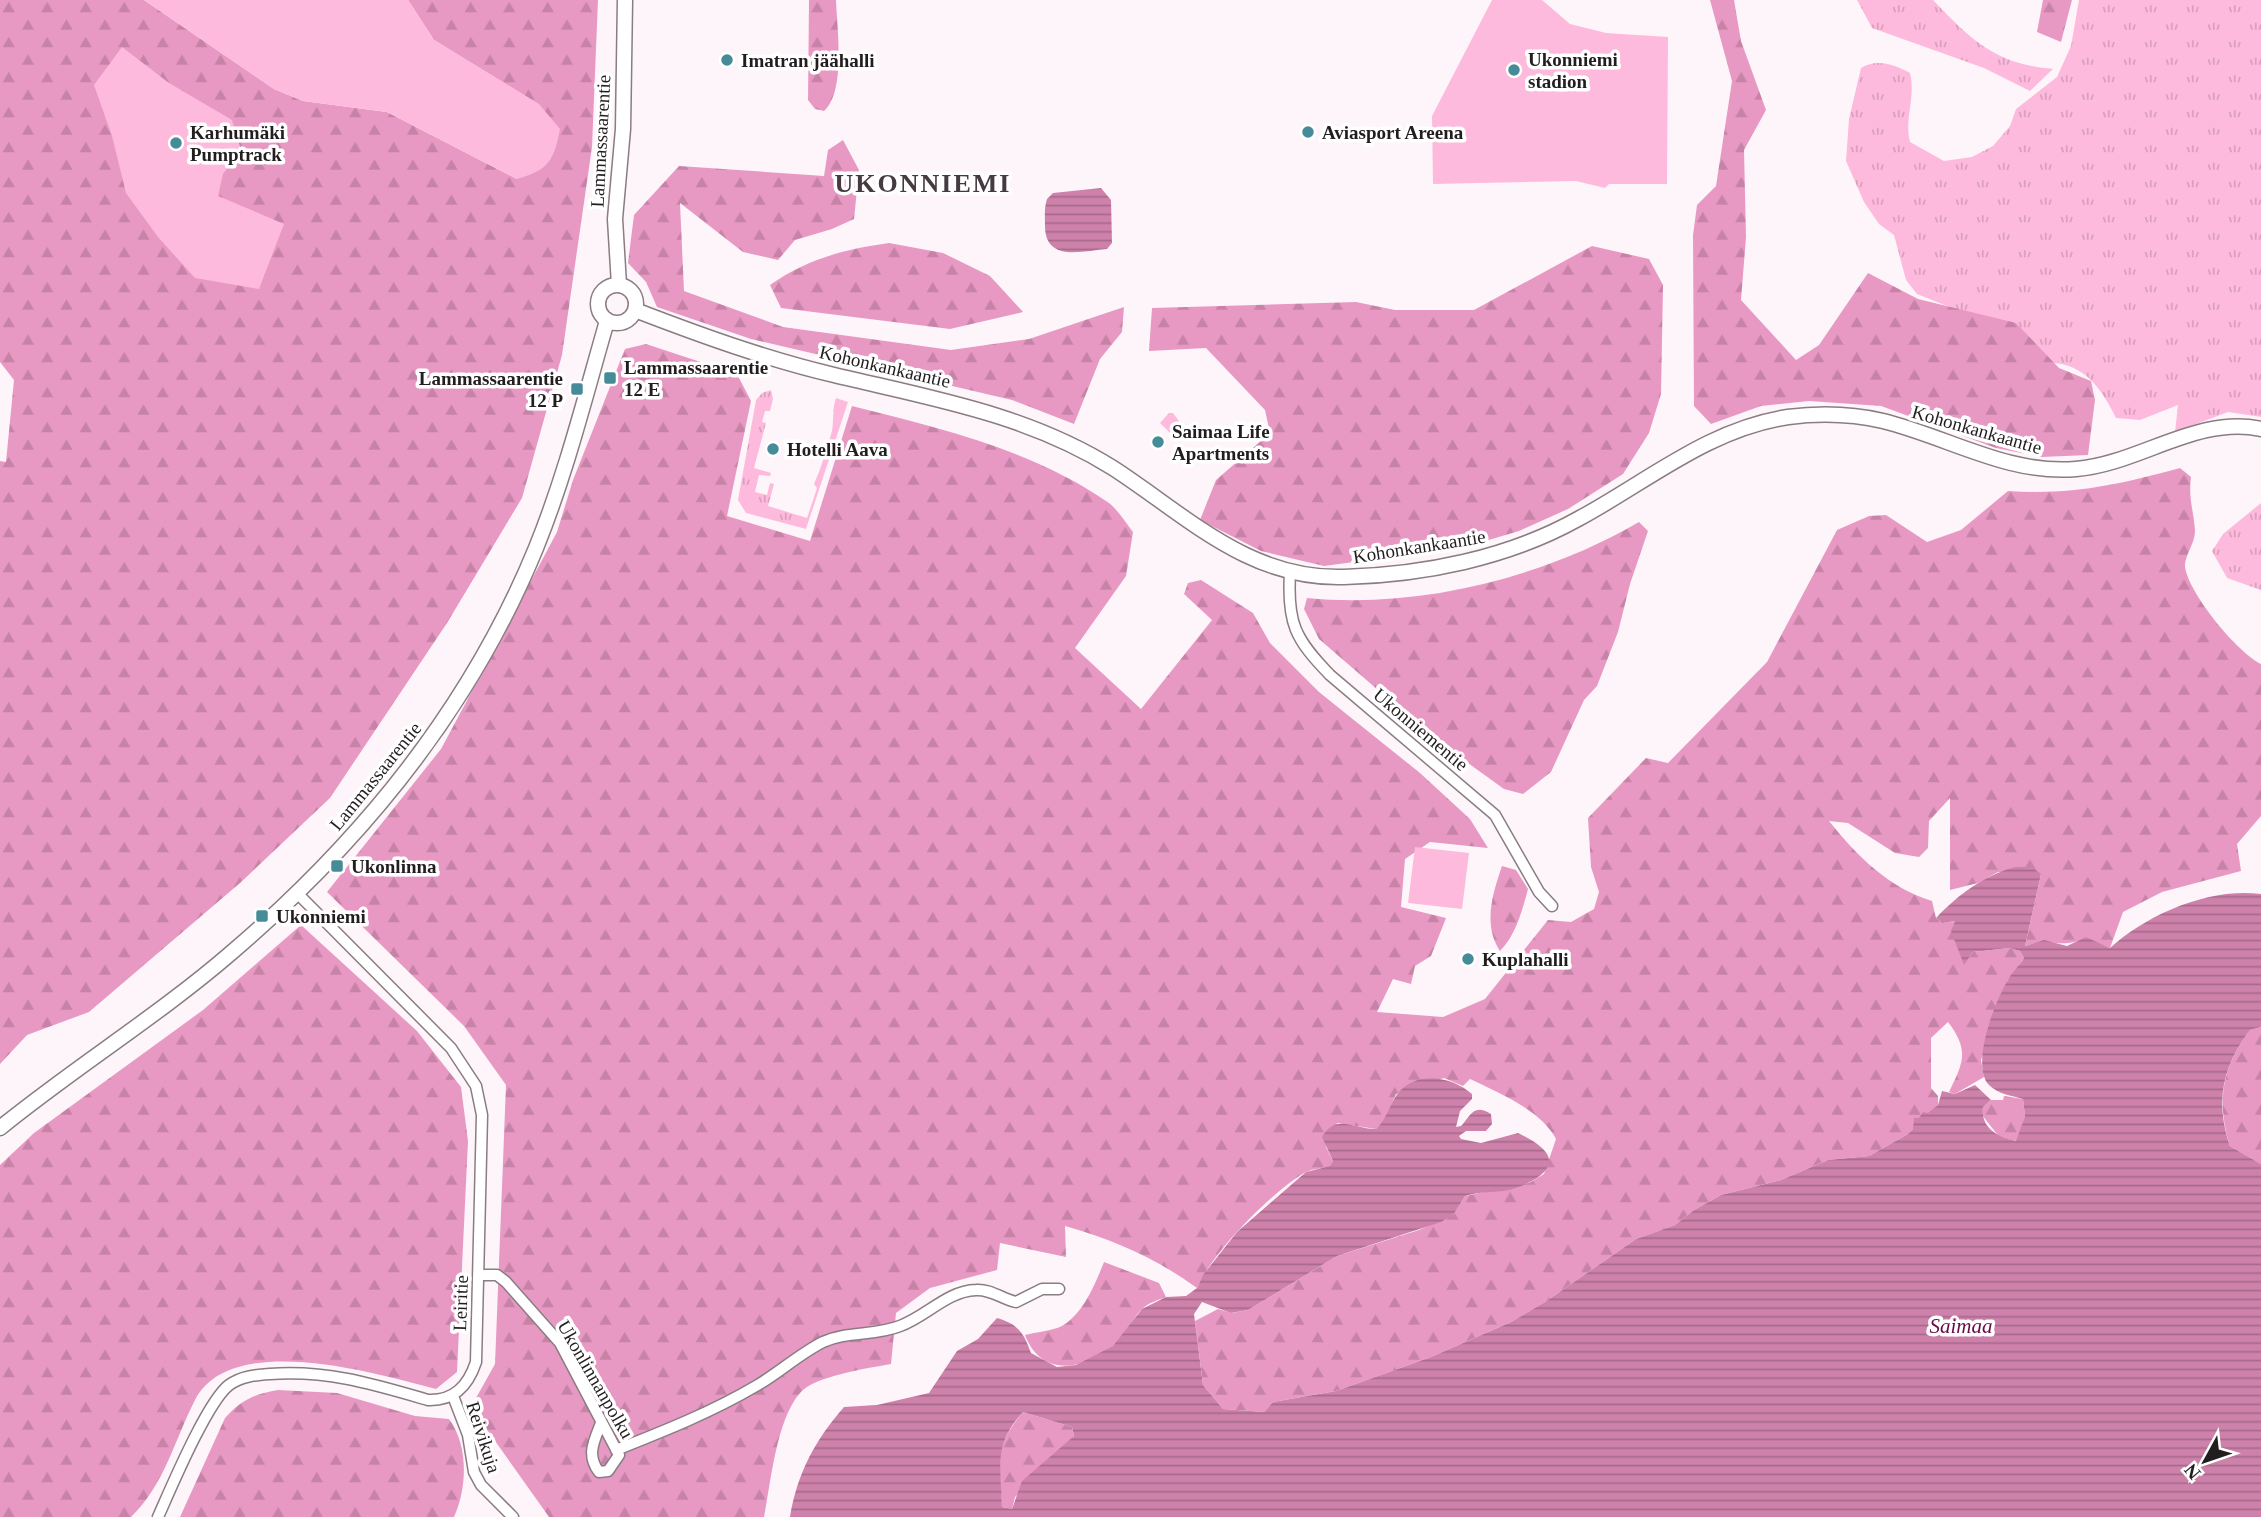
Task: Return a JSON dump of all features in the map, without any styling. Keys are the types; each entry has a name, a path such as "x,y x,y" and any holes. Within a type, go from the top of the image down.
{"street":[{"name":"Lammassaarentie","path":"619,285 615,219 623,129 625,0"},
{"path":"619,285 633,293 635,310 632,316 620,323 607,321 601,316 597,301 605,288 619,285"},
{"name":"Kohonkankaantie","path":"635,310 791,364 957,402 1010,419 1063,441 1109,466 1230,550 1290,573 1341,578 1378,575 1491,555 1576,521 1667,464 1714,440 1737,430 1788,417 1833,415 1886,422 1990,457 2050,470 2103,464 2211,429 2234,426 2261,429"},
{"name":"Lammassaarentie","path":"0,1128 178,996 298,894 379,805 443,722 512,603 570,456 607,321"},
{"name":"Ukonniementie","path":"1290,573 1289,615 1305,650 1495,815 1539,891 1552,906"},
{"name":"Leiritie","path":"298,894 451,1048 476,1086 482,1115 476,1362 467,1383 453,1396"},
{"name":"Ukonlinnanpolku","path":"479,1275 497,1275 537,1314 560,1343 617,1452"},
{"path":"601,1423 591,1450 592,1463 599,1472 608,1471 617,1452 744,1392 821,1343 839,1336 869,1334 900,1327 945,1299 966,1291 988,1291 1016,1302 1042,1289 1059,1289"},
{"path":"158,1517 213,1406 229,1385 240,1379 295,1372 323,1373 340,1375 428,1400 440,1401 453,1396"},
{"name":"Reivikuja","path":"453,1396 468,1435 474,1472 481,1485 513,1517"}],"green space":[{"path":"0,0 144,0 274,89 303,101 387,112 517,179 538,104 434,40 408,0 598,0 592,147 562,355 522,498 447,623 330,798 240,883 89,1012 27,1035 0,1064 0,461 6,462 14,380 0,362"},
{"path":"144,0 408,0 434,40 539,104 560,129 555,149 543,167 517,179 387,112 303,101 274,89"},
{"path":"809,0 836,0 838,75 831,102 824,111 815,109 808,100"},
{"name":"Ukonniemi stadion","path":"1492,0 1542,0 1570,24 1606,33 1668,37 1667,184 1609,184 1605,188 1576,181 1433,184 1432,116"},
{"path":"1710,0 1734,0 1741,41 1766,110 1744,150 1746,237 1741,300 1796,360 1819,345 1868,273 1918,299 2016,323 2059,368 2091,381 2095,400 2088,455 2042,457 1996,448 1881,406 1809,401 1761,406 1711,424 1694,406 1693,235 1697,205 1716,186 1732,81"},
{"path":"1857,0 1933,0 1986,48 2016,62 2053,69 2030,91 1984,68 1872,28"},
{"path":"2043,0 2072,0 2061,42 2037,32"},
{"path":"2079,0 2261,0 2261,417 2228,412 2175,432 2178,405 2140,420 2116,418 2098,387 2081,372 2060,364 2047,363 1952,308 1917,294 1906,280 1894,235 1879,224 1864,202 1846,161 1849,119 1861,68 1873,63 1892,65 1910,73 1910,142 1944,161 1972,157 1993,146 2010,126 2016,109 2057,77 2071,46"},
{"name":"Karhumäki Pumptrack","path":"122,47 169,83 232,120 241,150 223,174 218,196 284,224 259,289 195,278 158,237 126,193 112,136 94,85"},
{"path":"843,140 859,170 854,219 795,240 778,260 743,252 680,203 684,291 783,327 951,350 1029,339 1124,307 1122,332 1100,359 1074,424 1012,400 751,339 657,307 646,282 628,263 634,215 679,166 824,176 828,150"},
{"path":"889,243 943,253 990,276 1023,312 950,329 781,308 770,285 798,268 827,256"},
{"path":"1592,246 1649,259 1663,285 1661,394 1649,433 1623,474 1568,509 1519,531 1465,547 1324,566 1261,551 1200,520 1216,480 1270,433 1265,410 1206,348 1149,351 1152,308 1356,302 1395,310 1474,310"},
{"path":"646,344 737,374 751,401 727,516 810,541 852,406 952,432 1017,455 1080,485 1109,503 1133,532 1126,576 1075,648 1141,709 1212,620 1184,594 1188,583 1201,580 1253,613 1270,643 1319,692 1420,773 1470,819 1488,848 1430,842 1405,859 1401,907 1446,918 1431,956 1415,966 1411,984 1393,979 1377,1012 1443,1017 1485,999 1548,920 1571,922 1594,909 1599,892 1591,867 1588,818 1646,758 1668,763 1767,662 1837,530 1869,516 1886,515 1927,542 1961,530 2008,491 2074,490 2180,468 2191,477 2195,531 2185,563 2188,578 2204,606 2227,635 2261,664 2261,816 2237,844 2241,871 2162,892 2123,912 2110,948 2086,938 2069,943 2042,942 2025,946 2041,874 1998,872 1978,883 1950,890 1950,798 1929,821 1928,848 1919,857 1895,853 1848,823 1829,821 1875,869 1902,888 1932,901 1936,918 1942,923 1955,921 1952,931 1964,964 1973,952 2009,948 2020,951 2024,958 2008,980 1981,1060 1984,1077 1955,1094 1949,1092 1961,1065 1962,1049 1948,1022 1931,1038 1931,1088 1938,1096 1938,1105 1908,1134 1869,1156 1828,1160 1781,1180 1721,1195 1694,1210 1675,1225 1636,1239 1545,1302 1511,1322 1431,1357 1336,1391 1273,1402 1264,1412 1223,1409 1203,1385 1195,1321 1218,1309 1232,1313 1248,1310 1337,1256 1419,1230 1454,1214 1465,1196 1529,1183 1544,1174 1556,1139 1549,1129 1518,1103 1470,1079 1463,1086 1444,1078 1396,1094 1384,1122 1376,1129 1337,1123 1326,1147 1333,1161 1330,1167 1304,1173 1259,1209 1216,1257 1197,1288 1134,1251 1065,1226 1066,1257 1000,1243 997,1270 930,1288 896,1313 891,1364 829,1377 800,1393 785,1419 780,1435 764,1517 549,1517 471,1407 495,1364 506,1085 464,1026 327,892 441,749 557,532 573,480 625,349"},
{"path":"771,390 773,399 770,411 765,411 762,422 766,423 754,468 771,473 770,476 759,475 755,492 767,495 770,483 774,484 768,506 807,518 817,488 814,484 832,431 836,398 848,402 806,529 746,513 738,500 756,400 762,393"},
{"path":"1169,413 1173,413 1181,426 1176,439 1160,423"},
{"path":"2261,503 2261,590 2227,578 2212,551 2223,534"},
{"path":"1639,522 1648,531 1630,584 1618,632 1597,686 1584,700 1551,772 1523,794 1504,789 1461,758 1378,690 1319,639 1304,609 1307,598 1392,599 1479,585 1562,559"},
{"path":"1415,847 1469,853 1462,909 1408,903"},
{"path":"1502,866 1516,870 1528,889 1514,930 1500,951 1492,931 1491,910"},
{"path":"301,925 417,1031 461,1087 468,1141 457,1372 436,1389 344,1367 272,1362 240,1367 213,1379 195,1400 161,1476 131,1517 0,1517 0,1165 34,1133 203,1010"},
{"path":"2261,1027 2261,1164 2230,1146 2223,1114 2223,1099 2224,1085 2233,1057 2250,1030"},
{"path":"2004,1096 2023,1099 2025,1116 2017,1141 2000,1138 1982,1115 1983,1107 1991,1100 2003,1100"},
{"path":"1104,1262 1159,1283 1166,1297 1144,1307 1120,1340 1095,1358 1068,1366 1043,1359 1033,1350 1025,1335 1058,1328 1077,1314"},
{"path":"278,1390 337,1393 415,1416 449,1419 460,1442 464,1467 462,1493 454,1517 180,1517 225,1418 248,1399"},
{"path":"1023,1412 1072,1427 1074,1436 1015,1497 1012,1509 1002,1507 1000,1456 1006,1436"}],"water":[{"path":"1101,188 1111,200 1112,243 1107,249 1077,252 1058,250 1047,238 1047,199 1053,193"},
{"name":"Saimaa","path":"2015,867 2032,867 2041,874 2025,946 2044,940 2067,946 2086,937 2110,948 2142,924 2180,906 2221,895 2261,894 2261,1027 2250,1030 2240,1044 2227,1071 2222,1100 2225,1130 2230,1146 2261,1164 2261,1517 790,1517 797,1486 809,1458 824,1432 844,1407 877,1405 929,1393 957,1351 978,1339 997,1318 1019,1330 1031,1353 1057,1367 1076,1365 1113,1346 1142,1309 1166,1297 1186,1296 1197,1288 1203,1275 1237,1232 1306,1172 1330,1166 1333,1161 1322,1137 1327,1130 1339,1124 1376,1129 1399,1092 1407,1085 1425,1078 1455,1083 1472,1094 1472,1099 1460,1111 1456,1127 1461,1126 1476,1110 1491,1114 1492,1124 1486,1131 1466,1131 1459,1136 1461,1139 1481,1143 1518,1133 1542,1148 1548,1156 1546,1169 1533,1180 1516,1188 1465,1196 1454,1214 1441,1222 1337,1256 1248,1310 1231,1313 1202,1302 1194,1314 1203,1385 1223,1409 1264,1412 1273,1402 1336,1391 1431,1357 1511,1322 1545,1302 1636,1239 1675,1225 1694,1210 1721,1195 1781,1180 1828,1160 1869,1156 1908,1134 1913,1129 1914,1118 1919,1118 1923,1112 1928,1113 1938,1105 1942,1091 1955,1094 1975,1085 1991,1100 1983,1107 1984,1121 1992,1131 2016,1141 2025,1116 2023,1099 2001,1093 1989,1085 1982,1063 1986,1033 1997,1002 2024,958 2020,951 2009,948 1973,952 1964,965 1951,931 1955,921 1942,923 1936,918 1972,887 1992,875","holes":["1023,1412 1072,1427 1074,1436 1022,1481 1012,1509 1002,1507 1000,1467 1003,1445 1013,1424"]}],"place":[{"name":"Imatran jäähalli","path":"727,60"},
{"name":"Ukonniemi stadion","path":"1514,70"},
{"name":"Aviasport Areena","path":"1308,132"},
{"name":"Karhumäki Pumptrack","path":"176,143"},
{"name":"Lammassaarentie 12 E","path":"610,378"},
{"name":"Lammassaarentie 12 P","path":"577,389"},
{"name":"Saimaa Life Apartments","path":"1158,442"},
{"name":"Hotelli Aava","path":"773,449"},
{"name":"Ukonlinna","path":"337,866"},
{"name":"Ukonniemi","path":"262,916"},
{"name":"Kuplahalli","path":"1468,959"}],"district":[{"name":"UKONNIEMI","path":"923,183"}]}
